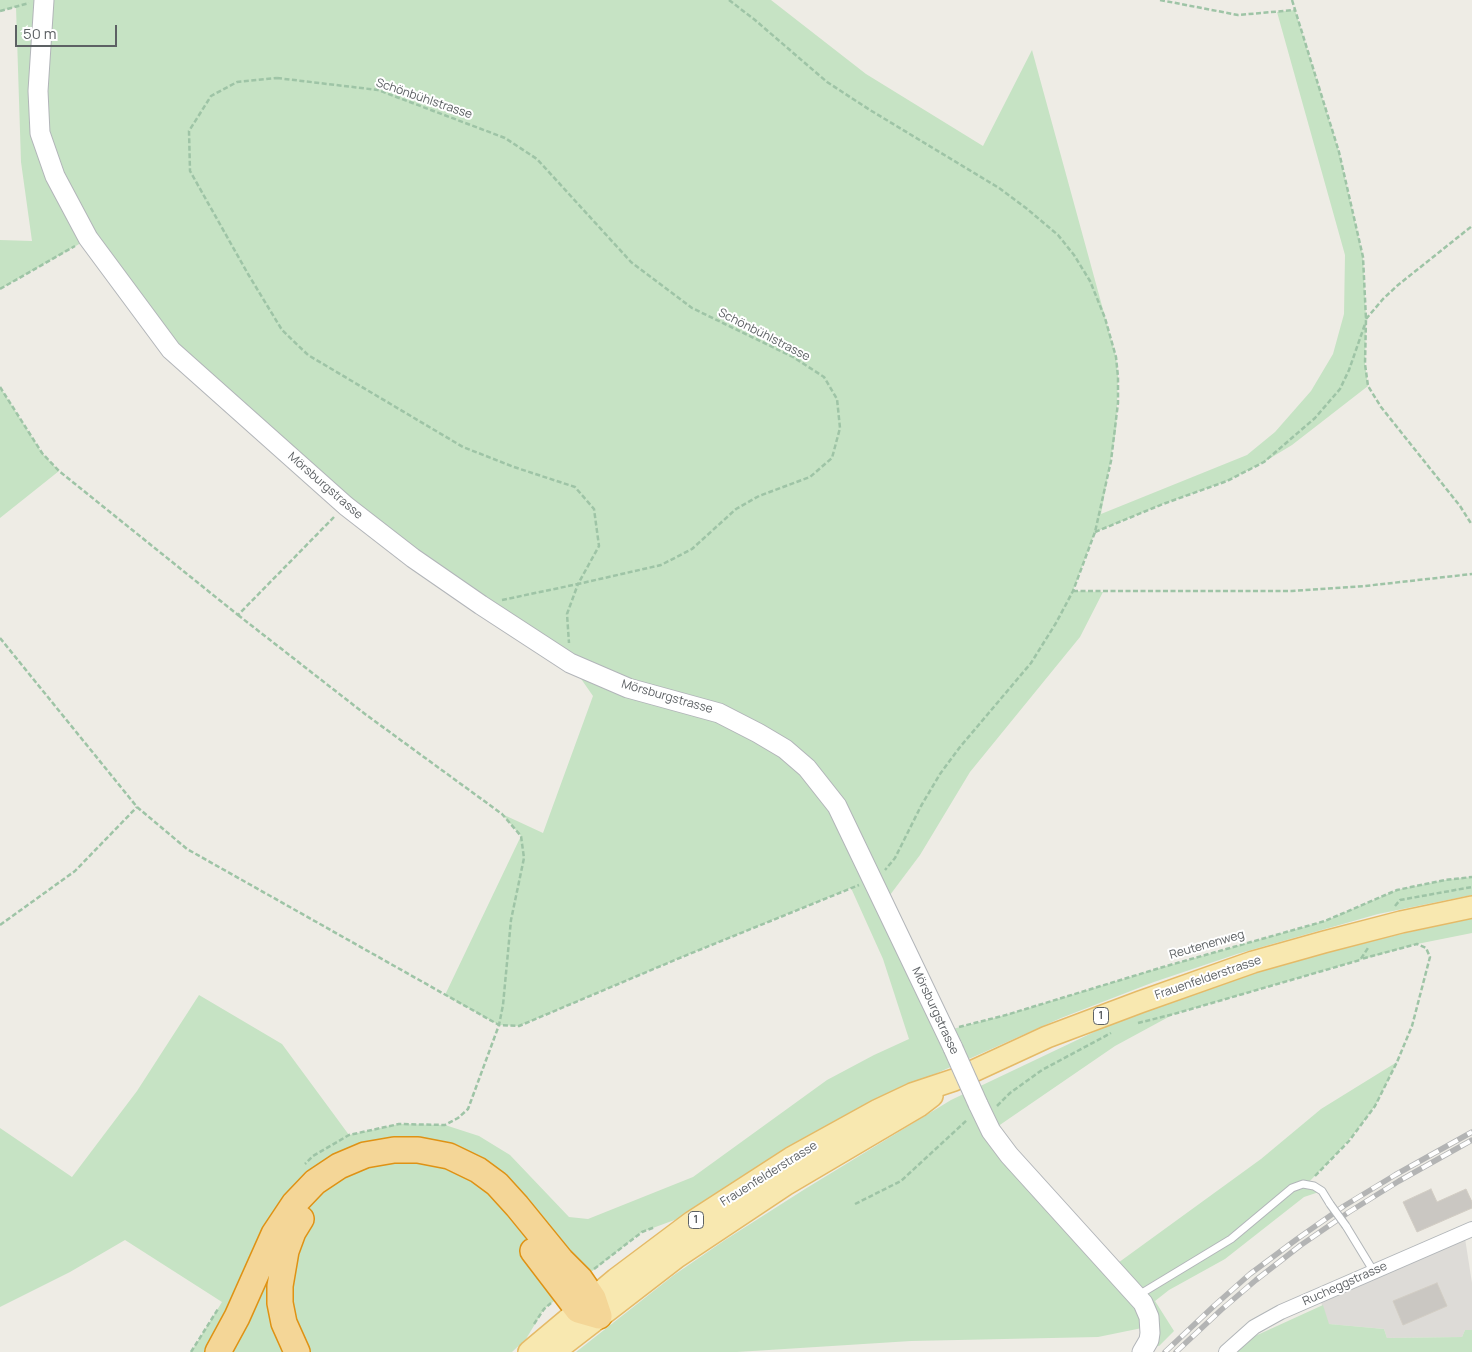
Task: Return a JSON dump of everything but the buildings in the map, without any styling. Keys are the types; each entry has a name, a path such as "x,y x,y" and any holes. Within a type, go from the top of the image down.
{"highway":[{"path":"218,1352 234,1324 274,1234 294,1204 315,1182 339,1166 365,1155 385,1150 418,1150 440,1154 461,1161 488,1177 511,1199 561,1260 580,1279 590,1308"},
{"path":"296,1352 284,1323 280,1303 280,1286 284,1258 293,1232 312,1205 336,1185 361,1172 387,1165 406,1164 435,1168 458,1176 477,1188 502,1211 590,1308"}],"main road":[{"name":"Frauenfelderstrasse","path":"530,1352 590,1308 677,1257 778,1190 919,1106 954,1080 1047,1037 1253,962 1382,927 1472,907"},
{"name":"Frauenfelderstrasse","path":"554,1352 590,1308"}],"street":[{"name":"Mörsburgstrasse","path":"39,1 38,91 40,133 55,176 88,238 171,350 346,506 413,558 480,605 570,663 628,688 719,713 786,749 808,768 837,806 991,1131 1009,1155 1147,1309 1150,1325 1149,1340 1142,1352"},
{"name":"Rucheggstrasse","path":"1226,1352 1249,1331 1274,1316 1472,1229"}],"lane":[{"path":"1137,1296 1231,1239 1287,1191 1296,1186 1306,1184 1320,1189 1346,1226 1374,1272"}],"path":[{"path":"0,638 137,807 186,849 499,1025 518,1026 872,880 887,868 921,806 950,760 1031,663 1073,592 1095,532 1114,445 1118,402 1117,367 1113,344 1090,281 1058,234 984,178 827,82 729,0"},
{"path":"1160,0 1238,15 1295,10"},
{"path":"1292,0 1340,152 1363,258 1366,319 1365,370 1368,386 1373,395 1460,506 1472,525"},
{"path":"0,11 39,1"},
{"name":"Schönbühlstrasse","path":"480,605 578,584 661,565 692,549 736,510 759,496 810,477 832,458 840,428 837,399 824,377 793,357 692,308 631,262 537,159 505,138 378,90 277,78 238,82 211,96 189,131 190,171 282,330 308,356 464,447 514,467 575,487 594,509 599,546 578,584 567,614 570,663"},
{"path":"1095,532 1163,504 1227,481 1264,462 1304,428 1340,389 1349,370 1366,319 1383,299 1472,226"},
{"path":"0,289 88,238"},
{"path":"0,387 42,453 59,471 364,714 502,814 521,836 524,858 511,920 503,1005 499,1025"},
{"path":"238,615 346,506"},
{"path":"1073,592 1292,591 1365,586 1472,574"},
{"path":"0,925 75,871 137,807"},
{"name":"Reutenenweg","path":"945,1031 1006,1015 1163,967 1325,921 1397,890 1445,880 1472,877"},
{"path":"1394,907 1400,900 1472,886"},
{"path":"1360,960 1372,944"},
{"path":"1131,1024 1174,1014 1417,944 1426,948 1430,957 1412,1026 1376,1106 1338,1152 1306,1184"},
{"path":"998,1104 1031,1078 1098,1039"},
{"path":"855,1204 901,1181 979,1107"}],"shaded area":[{"path":"1464,1232 1472,1283 1472,1330 1465,1330 1462,1337 1387,1338 1384,1329 1328,1324 1319,1296"}],"green space":[{"path":"0,0 771,0 866,74 983,146 1032,50 1116,357 1118,377 1116,430 1101,514 1247,455 1275,432 1311,391 1333,354 1344,314 1345,255 1277,12 1295,10 1339,152 1363,257 1366,319 1365,364 1368,386 1292,445 1264,462 1227,481 1163,504 1095,532 1073,591 1103,592 1080,637 970,772 920,855 884,903 945,1031 1006,1015 1163,967 1325,921 1397,890 1445,880 1472,877 1472,895 1378,914 1237,954 1154,982 1061,1018 926,1078 860,1110 688,1215 642,1232 544,1309 526,1339 512,1352 191,1352 222,1302 125,1240 70,1272 0,1307 0,1128 72,1177 137,1091 199,995 282,1044 349,1135 399,1124 445,1125 479,1136 510,1155 569,1217 588,1219 693,1177 827,1080 909,1039 883,959 851,888 519,1026 499,1025 445,995 521,836 502,814 543,833 593,696 570,663 481,605 171,350 88,239 0,289 0,240 32,241 21,162 16,7 0,11"},
{"path":"0,387 42,453 59,471 0,518"},
{"path":"1472,918 1472,933 1417,944 1174,1014 1115,1046 991,1131 1111,1268 1261,1159 1321,1109 1397,1062 1375,1106 1338,1152 1307,1184 1322,1191 1304,1197 1225,1259 1169,1290 1155,1301 1174,1331 1159,1346 1135,1346 1142,1328 1098,1337 911,1341 737,1352 576,1352 674,1275 725,1240 951,1100 1115,1022 1225,980 1343,947"},
{"path":"1323,1305 1329,1324 1384,1329 1387,1338 1462,1337 1465,1330 1472,1330 1472,1352 1226,1352 1231,1347"}],"railway":[{"path":"1165,1352 1250,1274 1297,1239 1344,1206 1472,1132"},
{"path":"1176,1352 1256,1280 1301,1245 1399,1181 1472,1140"}]}
